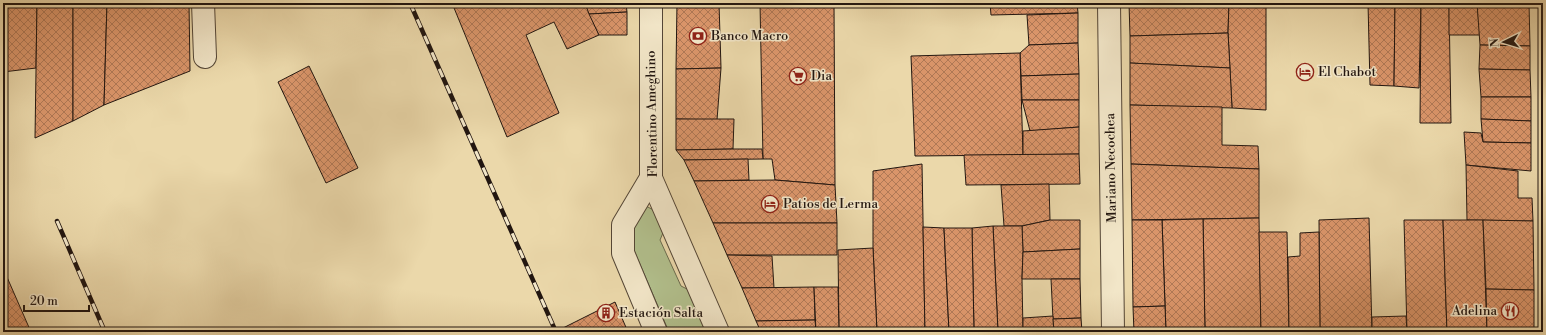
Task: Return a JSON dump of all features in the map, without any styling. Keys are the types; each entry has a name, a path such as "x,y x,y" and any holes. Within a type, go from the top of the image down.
{"street":[{"path":"203,3 205,58"},
{"name":"Florentino Ameghino","path":"651,3 651,178 718,332"},
{"name":"Mariano Necochea","path":"1109,3 1113,332"},
{"path":"651,178 623,225 622,253 656,332"}],"green space":[{"path":"646,206 659,213 665,228 660,240 681,286 693,292 711,332 669,332 633,248 635,218"}],"building":[{"path":"3,3 37,3 36,68 3,72"},
{"path":"37,3 73,3 73,121 35,138"},
{"path":"73,3 107,3 104,105 73,121"},
{"path":"107,3 189,3 190,71 104,105"},
{"path":"452,3 585,3 599,35 567,49 554,22 526,35 559,113 507,137"},
{"path":"585,3 626,3 627,12 589,14"},
{"name":"Banco Macro","path":"677,3 719,3 721,68 676,69"},
{"name":"Dia","path":"760,3 834,3 835,185 775,180 772,159 763,159"},
{"path":"990,3 1077,3 1078,13 991,15"},
{"path":"1129,3 1229,3 1228,33 1130,36"},
{"path":"1229,3 1266,3 1266,110 1232,108 1228,33"},
{"path":"1368,3 1395,3 1394,86 1370,85"},
{"path":"1395,3 1421,3 1419,88 1394,86"},
{"path":"1421,3 1449,3 1451,123 1420,123"},
{"path":"1449,3 1477,3 1480,35 1449,35"},
{"path":"1477,3 1529,3 1530,46 1480,45"},
{"path":"627,12 627,35 599,35 589,14"},
{"path":"1078,13 1078,43 1029,45 1027,15"},
{"path":"1228,33 1230,68 1130,63 1130,36"},
{"path":"1078,43 1079,74 1021,76 1020,53 1029,45"},
{"path":"1480,45 1530,46 1530,70 1479,69"},
{"path":"1020,53 1023,155 915,156 911,56"},
{"path":"1130,63 1230,68 1232,108 1130,105"},
{"path":"309,66 358,168 326,183 278,82"},
{"path":"721,68 717,120 676,119 676,69"},
{"path":"1479,69 1530,70 1531,97 1481,97"},
{"path":"1079,74 1079,100 1022,100 1021,76"},
{"path":"1481,97 1531,97 1531,121 1481,119"},
{"path":"1022,100 1079,100 1079,127 1030,131"},
{"path":"1130,105 1222,107 1222,145 1258,146 1259,169 1131,164"},
{"path":"676,119 734,119 733,149 676,150"},
{"path":"1481,119 1531,121 1531,143 1483,142"},
{"path":"1079,127 1079,154 1023,155 1023,131"},
{"path":"1464,132 1481,133 1483,142 1531,143 1531,171 1466,165"},
{"path":"762,149 763,159 684,160 676,150"},
{"path":"1079,154 1080,184 966,185 964,155"},
{"path":"748,159 749,180 694,181 684,160"},
{"path":"922,164 925,332 877,332 873,248 873,171"},
{"path":"1131,164 1259,169 1259,218 1132,220"},
{"path":"1466,165 1518,171 1518,198 1532,198 1533,221 1467,220"},
{"name":"Patios de Lerma","path":"775,180 835,185 837,223 713,223 694,181"},
{"path":"1049,184 1050,220 1022,226 1004,226 1001,185"},
{"path":"1259,218 1261,332 1205,332 1203,219"},
{"path":"1369,218 1372,332 1320,332 1319,220"},
{"path":"1203,219 1205,332 1166,332 1162,220"},
{"path":"1050,220 1080,220 1080,249 1023,252 1022,226"},
{"path":"1132,220 1162,220 1165,306 1133,307"},
{"path":"1404,220 1443,220 1447,332 1407,332"},
{"path":"1443,220 1483,220 1487,332 1447,332"},
{"path":"1483,220 1533,221 1534,290 1486,289"},
{"path":"713,223 837,223 837,255 727,255"},
{"path":"993,226 1022,226 1023,332 998,332"},
{"path":"993,226 998,332 974,332 972,228"},
{"path":"923,227 944,228 949,332 925,332"},
{"path":"944,228 972,228 974,332 949,332"},
{"path":"1259,232 1287,232 1289,332 1261,332"},
{"path":"1319,232 1320,332 1289,332 1288,257 1300,256 1300,233"},
{"path":"873,248 877,332 839,332 838,250"},
{"path":"1080,249 1080,279 1022,279 1023,252"},
{"path":"727,255 772,256 774,288 742,288"},
{"path":"3,268 31,332 3,332"},
{"path":"1051,279 1080,279 1081,318 1053,319"},
{"path":"814,287 815,320 756,321 742,288"},
{"path":"814,287 838,287 839,332 816,332"},
{"name":"Adelina","path":"1486,289 1534,290 1534,332 1487,332"},
{"name":"Estación Salta","path":"615,302 628,332 562,332 561,329"},
{"path":"1165,306 1166,332 1134,332 1133,307"},
{"path":"1053,316 1054,332 1023,332 1023,318"},
{"path":"1406,316 1407,332 1372,332 1372,317"},
{"path":"1081,318 1082,332 1054,332 1053,319"},
{"path":"815,320 816,332 761,332 756,321"}],"railway":[{"path":"410,3 556,332"},
{"path":"57,221 105,332"}],"place":[{"name":"Banco Macro","path":"698,36"},
{"name":"El Chabot","path":"1305,72"},
{"name":"Dia","path":"798,76"},
{"name":"Patios de Lerma","path":"770,204"},
{"name":"Adelina","path":"1510,311"},
{"name":"Estación Salta","path":"606,313"}]}
